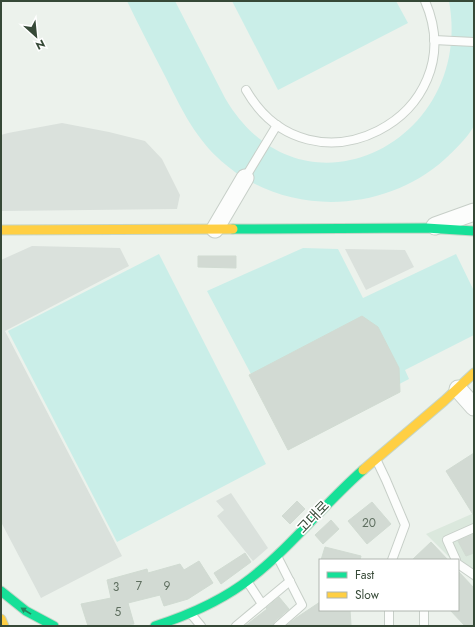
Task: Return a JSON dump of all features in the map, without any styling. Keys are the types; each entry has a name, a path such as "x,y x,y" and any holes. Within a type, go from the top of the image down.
{"street":[{"path":"215,229 245,178"},
{"path":"426,228 441,225 474,212"},
{"path":"1,230 426,228 474,231"},
{"name":"고대로","path":"155,626 190,613 220,599 247,581 277,555 334,495 375,458 458,389 474,373"},
{"path":"458,389 472,402"},
{"path":"1,591 10,600 24,610 54,626"},
{"path":"1,619 4,626"}],"lane":[{"path":"246,90 261,111 277,125 300,136 329,142 347,142 382,130 402,115 419,95 427,79 433,54 434,40 431,18 425,1"},
{"path":"434,40 474,42"},
{"path":"245,178 277,125"},
{"path":"375,458 405,525 392,559"},
{"path":"456,559 447,540 474,528"},
{"path":"277,555 302,605 278,626"},
{"path":"459,565 474,575"},
{"path":"247,581 262,604"},
{"path":"236,626 290,581"},
{"path":"389,611 389,626"},
{"path":"424,611 424,626"},
{"path":"190,613 201,626"}],"shaded area":[{"path":"127,1 175,1 225,98 258,137 296,158 336,162 375,152 410,129 436,94 450,51 449,1 474,1 474,125 466,138 445,159 420,178 392,191 362,199 331,202 300,199 270,191 242,177 217,157 201,139 182,109"},
{"path":"232,1 396,1 408,23 278,90"},
{"path":"62,123 145,141 162,159 180,195 177,209 1,211 1,135"},
{"path":"32,246 120,248 129,266 5,331 122,556 41,598 1,522 1,260"},
{"path":"303,248 338,249 363,298 456,254 474,291 474,335 405,370 409,379 287,442 207,291"},
{"path":"345,249 405,250 414,267 366,290"},
{"path":"159,254 266,464 117,542 8,331"},
{"path":"231,493 268,548 253,561 217,516 224,510 216,501"},
{"path":"474,513 474,582 459,567 459,559 451,559 426,534"}],"building":[{"path":"198,256 236,256 236,268 198,267"},
{"path":"362,316 378,327 399,368 400,392 288,450 249,375"},
{"path":"474,453 474,516 446,471"},
{"path":"297,501 305,509 290,524 282,516"},
{"path":"372,502 391,524 367,544 348,521"},
{"path":"331,520 339,529 323,544 315,535"},
{"path":"474,534 474,553 466,556 458,541"},
{"path":"431,542 447,559 413,559"},
{"path":"325,547 361,556 360,559 321,559"},
{"path":"245,553 251,562 221,584 214,573"},
{"path":"199,561 213,583 188,599 164,606 160,595 128,603 134,624 117,626 88,626 81,604 111,598 107,580 147,569 148,573 180,564 184,570"},
{"path":"459,572 474,588 474,626 465,626 451,611 459,611"},
{"path":"279,597 289,609 274,622 273,626 245,626 267,609 266,608"},
{"path":"319,603 319,611 350,611 351,625 286,626"}],"traffic: fast":[{"path":"233,229 426,228 474,231"},
{"path":"155,626 205,606 229,594 251,578 266,566 363,470"},
{"path":"1,591 26,611 54,626"}],"traffic: slow":[{"path":"1,230 233,229"},
{"path":"363,470 444,401 474,373"},
{"path":"1,619 4,626"}]}
